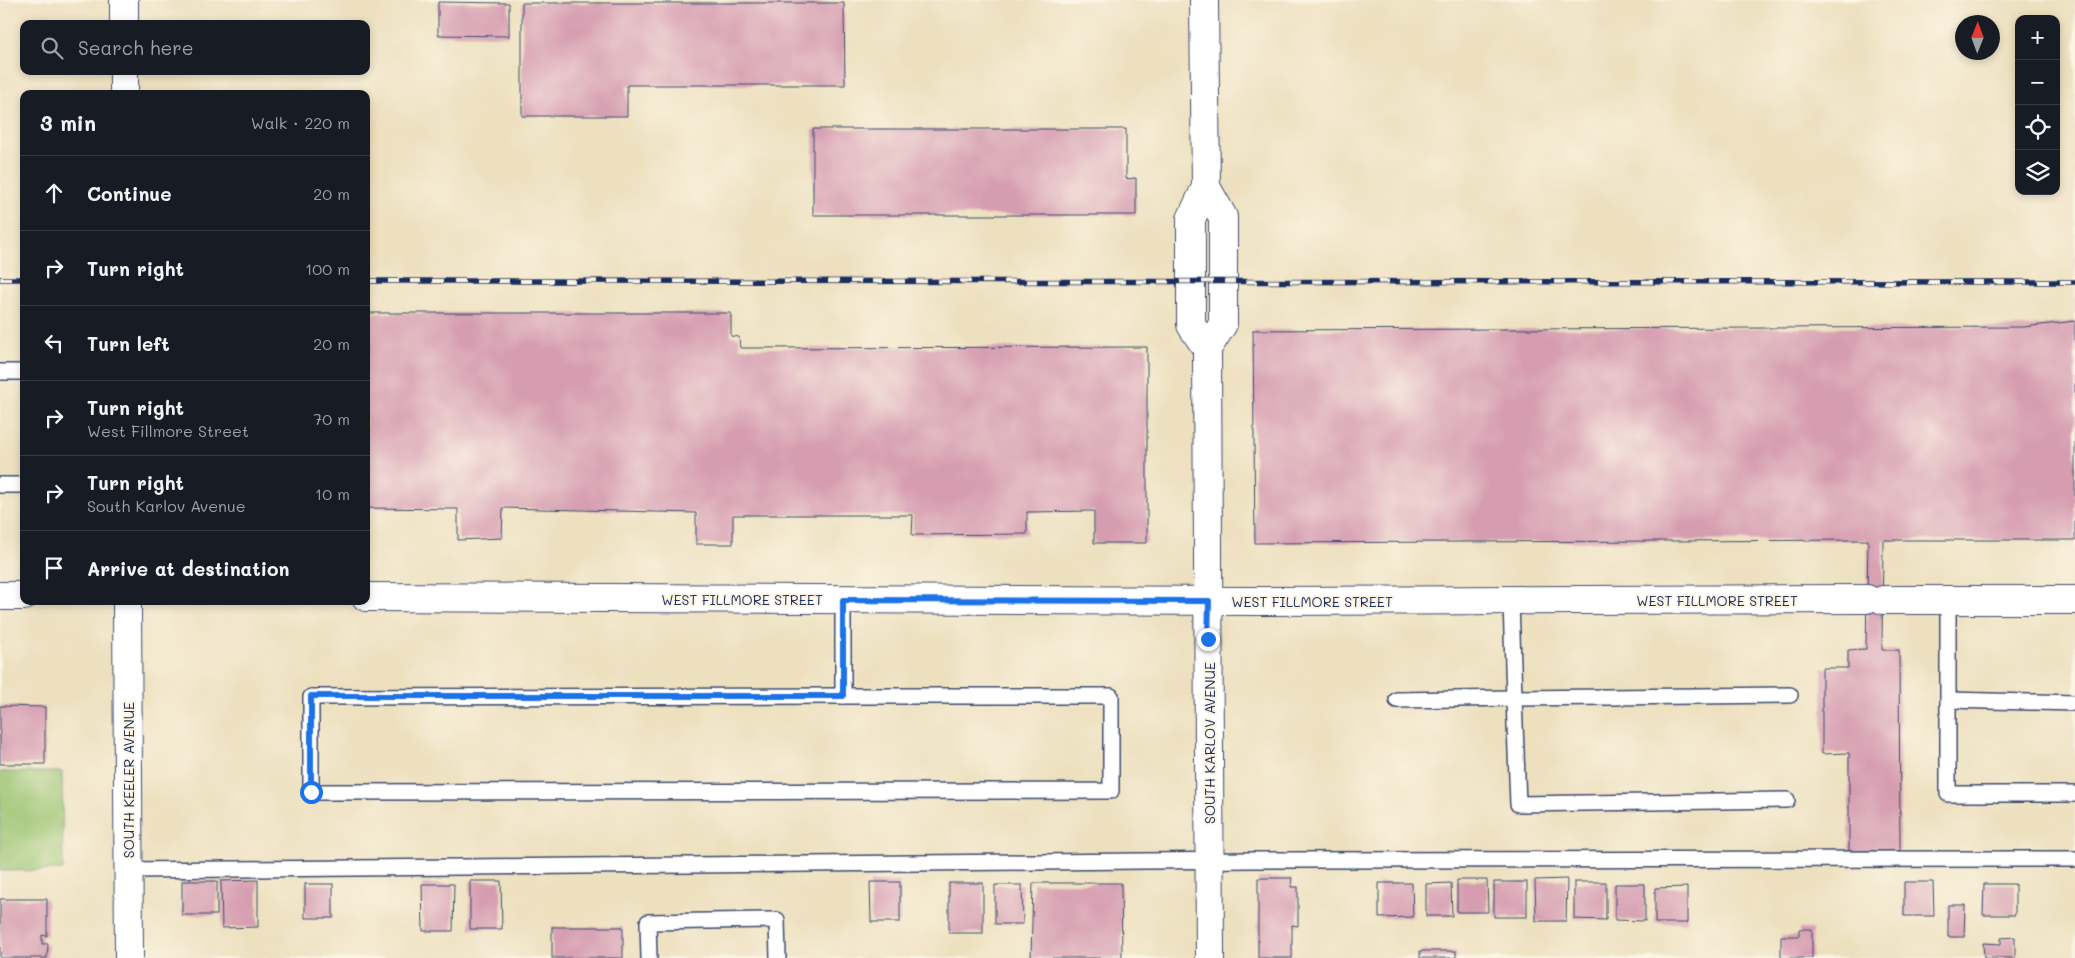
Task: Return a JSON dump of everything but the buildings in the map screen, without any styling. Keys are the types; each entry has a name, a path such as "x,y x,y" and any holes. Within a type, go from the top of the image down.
{"street":[{"path":"124,0 124,20"},
{"name":"SOUTH KARLOV AVENUE","path":"1204,0 1206,187 1191,219 1191,325 1207,349 1210,958"},
{"path":"124,75 124,90"},
{"path":"0,596 20,596"},
{"name":"WEST FILLMORE STREET","path":"370,597 1209,601 2075,600"},
{"name":"SOUTH KEELER AVENUE","path":"127,605 129,958"}],"lane":[{"path":"0,372 20,372"},
{"path":"0,486 20,485"},
{"path":"843,600 843,696"},
{"path":"1948,600 1948,794 2075,794"},
{"path":"1511,601 1518,804 1787,800"},
{"path":"1397,700 1790,695"},
{"path":"311,696 843,696 1111,696 1111,791 311,792 311,696"},
{"path":"1948,700 2075,703"},
{"path":"129,870 1210,861 2075,859"},
{"path":"649,958 648,922 777,920 778,958"}],"green space":[{"path":"0,772 62,772 63,870 0,871"}],"railway":[{"path":"0,279 20,279"},
{"path":"370,281 2075,282"}],"route":[{"path":"311,792 311,696 843,696 843,600 1209,601 1208,639"}]}
